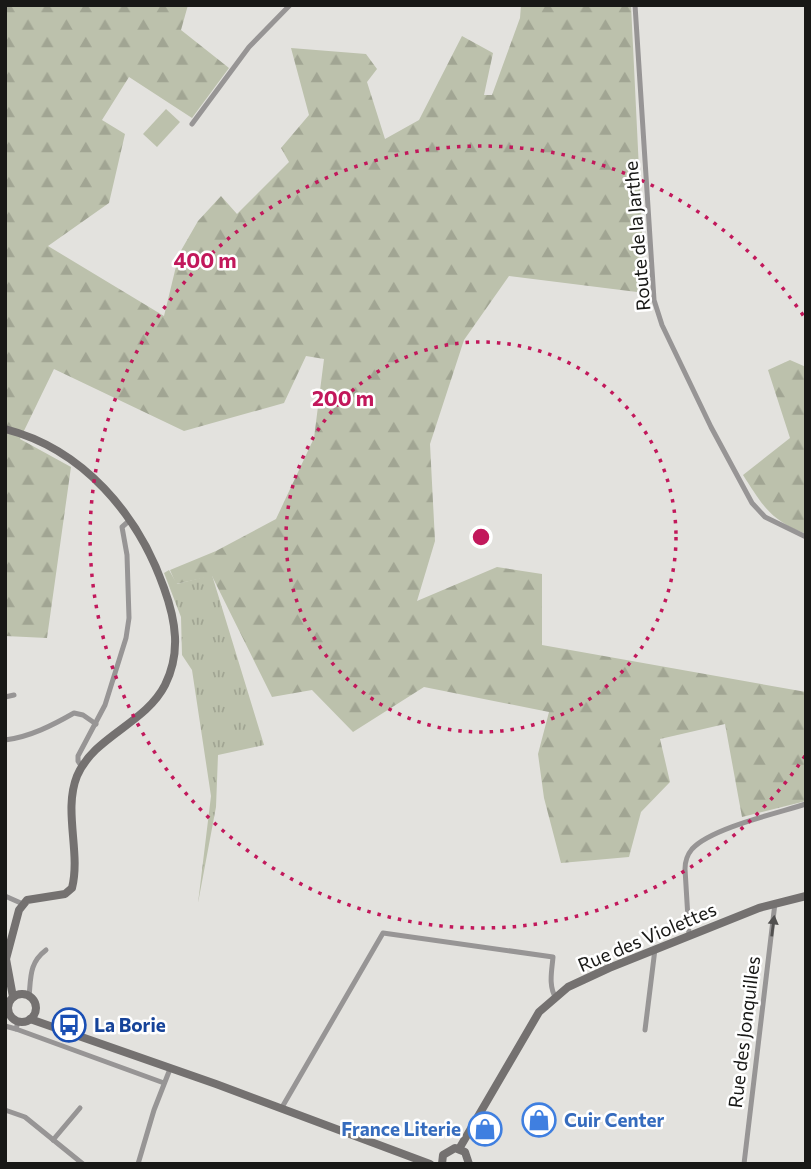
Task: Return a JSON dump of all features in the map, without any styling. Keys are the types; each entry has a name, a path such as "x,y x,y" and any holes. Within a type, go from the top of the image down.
{"street":[{"path":"192,124 249,47 290,5"},
{"name":"Route de la Jarthe","path":"635,5 654,300 662,325 711,427 752,503 765,517 806,537"},
{"path":"5,429 27,435 63,454 95,480 131,520 150,554 168,598 176,631 176,653 170,675 158,697 95,751 82,767 73,797 72,888 65,894 34,898 23,904 19,910 6,959 8,976 16,998"},
{"path":"82,767 78,755 106,705 126,638 129,618 127,555 122,527 131,520"},
{"path":"5,697 14,695"},
{"path":"5,740 19,739 74,713 83,715 96,724"},
{"path":"689,935 685,869 686,860 694,847 749,822 806,804"},
{"path":"5,896 23,904"},
{"name":"Rue des Violettes","path":"459,1149 539,1012 568,987 689,935 775,903 806,896"},
{"name":"Rue des Jonquilles","path":"744,1164 775,903"},
{"path":"281,1109 383,933 553,957 551,982 556,998"},
{"path":"645,1030 655,949"},
{"path":"17,1026 7,1011 36,958 46,950"},
{"path":"16,998 34,1003 35,1011 30,1019 17,1026"},
{"path":"35,1011 64,1030"},
{"path":"30,1019 429,1164"},
{"path":"5,1026 17,1026 164,1083"},
{"path":"138,1164 170,1069"},
{"path":"53,1140 80,1108"},
{"path":"5,1110 24,1118 83,1164"},
{"path":"414,1159 442,1159 450,1149 459,1149 467,1155 469,1164"}],"green space":[{"path":"5,5 188,5 181,30 229,68 192,118 129,77 102,120 125,134 109,203 48,246 164,316 179,254 198,221 221,196 237,214 289,162 281,148 309,115 291,48 366,54 377,69 367,82 385,139 419,120 462,36 493,53 484,95 492,95 520,18 521,5 631,5 645,293 509,276 464,340 430,444 435,541 417,601 497,567 542,574 542,645 806,692 806,801 742,817 725,724 660,739 670,782 641,812 629,857 561,863 544,798 538,754 549,712 424,687 353,732 312,690 272,697 212,576 176,584 170,570 216,551 276,519 314,438 324,359 306,356 284,403 184,431 54,369 20,439 71,467 47,638 5,636"},
{"path":"166,109 180,122 157,147 143,134"},
{"path":"790,360 806,367 806,534 768,511 743,475 790,438 768,370"},
{"path":"169,570 177,584 212,575 264,745 218,755 216,807 198,903 211,796 192,670 182,655 181,617 164,573"}],"place":[{"name":"La Borie","path":"69,1025"},
{"name":"Cuir Center","path":"539,1120"},
{"name":"France Literie","path":"485,1129"}]}
